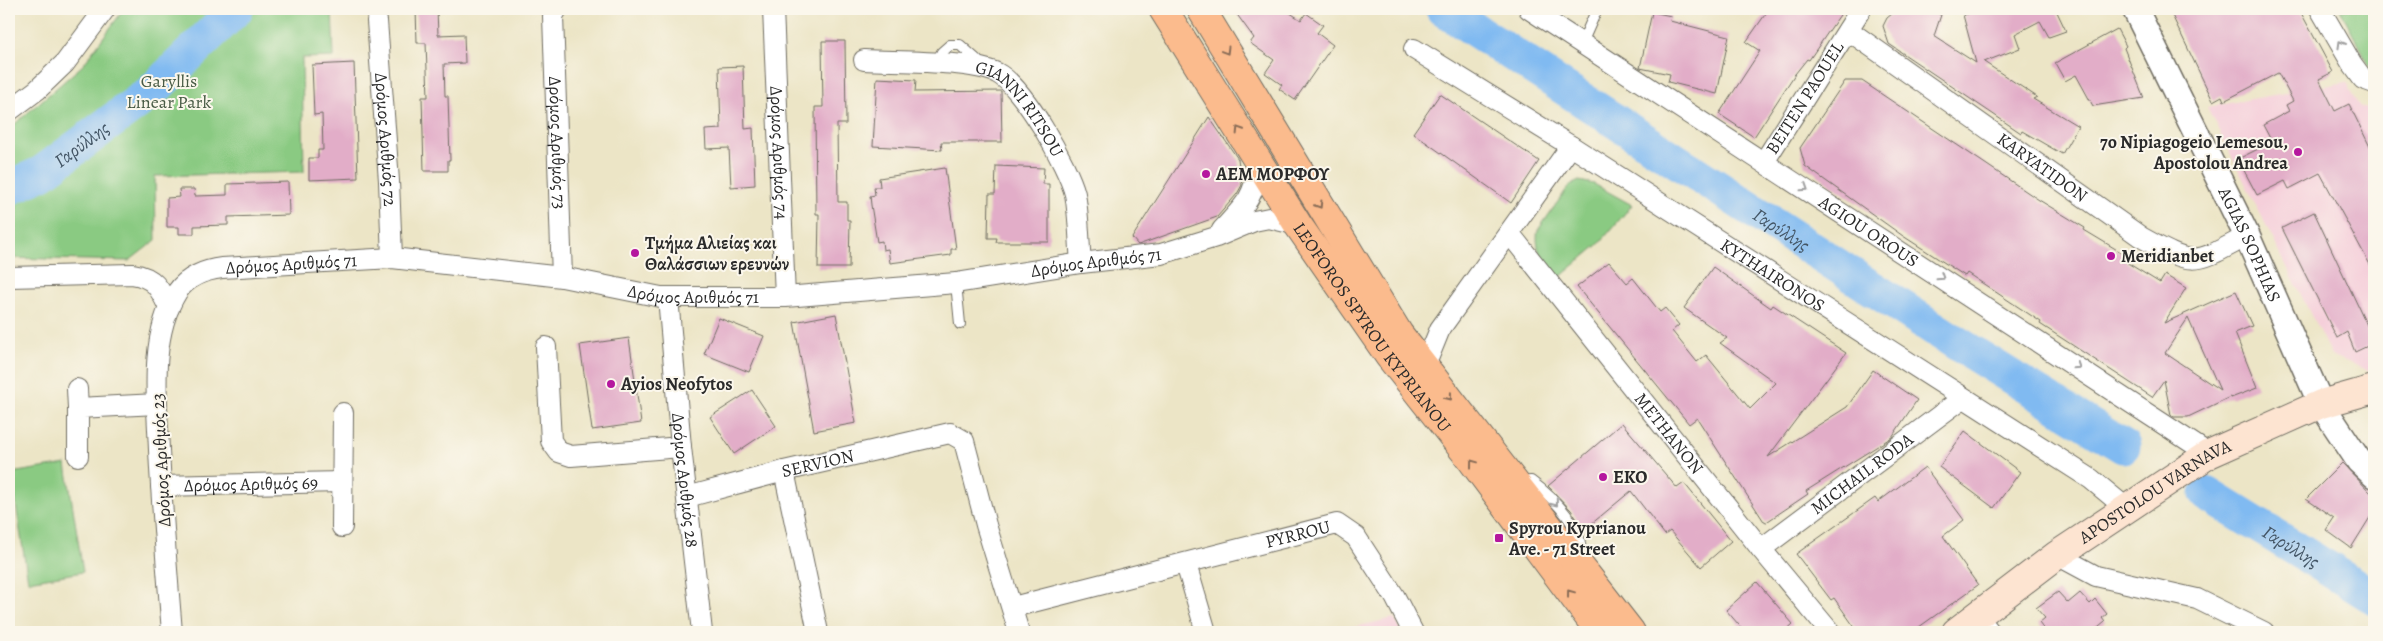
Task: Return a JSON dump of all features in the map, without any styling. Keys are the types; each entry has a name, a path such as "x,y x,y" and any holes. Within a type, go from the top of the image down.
{"main road":[{"name":"LEOFOROS SPYROU KYPRIANOU","path":"1163,9 1298,225 1389,356 1473,462 1600,632"},
{"name":"LEOFOROS SPYROU KYPRIANOU","path":"1201,9 1399,334 1631,632"},
{"name":"APOSTOLOU VARNAVA","path":"1974,627 2057,556 2126,508 2210,454 2321,404 2374,389"}],"street":[{"path":"9,112 37,90 65,63 105,9"},
{"name":"Δρόμος Αριθμός 73","path":"556,9 553,16 562,277"},
{"name":"Δρόμος Αριθμός 74","path":"773,9 785,297"},
{"name":"AGIOU OROUS","path":"1529,9 2210,454"},
{"name":"BEITEN PAOUEL","path":"1764,162 1861,9"},
{"name":"AGIAS SOPHIAS","path":"2135,9 2247,236 2321,404 2359,461 2374,475"},
{"path":"2320,9 2352,64 2363,79 2374,83"},
{"name":"Δρόμος Αριθμός 72","path":"378,21 390,181 392,258"},
{"name":"KARYATIDON","path":"1848,30 2141,237 2175,256 2190,260 2208,257 2247,236"},
{"name":"KYTHAIRONOS","path":"1414,50 1571,146 2091,479 2126,508"},
{"name":"GIANNI RITSOU","path":"864,60 936,63 978,68 998,74 1012,86 1037,119 1060,158 1074,194 1081,263"},
{"path":"1425,366 1440,329 1510,234 1571,146"},
{"name":"Δρόμος Αριθμός 71","path":"1216,237 1244,208 1254,190 1260,164"},
{"name":"Δρόμος Αριθμός 71","path":"173,300 200,272 212,269 392,258 562,277 668,298 785,297 956,283 1081,263 1161,254 1216,237 1254,221 1269,218 1298,225"},
{"name":"METHANON","path":"1510,234 1760,548 1830,632"},
{"path":"9,277 132,274 146,276 173,300"},
{"name":"Δρόμος Αριθμός 28","path":"668,298 681,447 702,632"},
{"name":"Δρόμος Αριθμός 23","path":"172,632 157,404 160,343 173,300"},
{"path":"1399,334 1419,336 1440,329"},
{"path":"546,347 551,441 559,452 571,456 681,447"},
{"path":"78,456 77,398 157,404"},
{"name":"MICHAIL RODA","path":"1760,548 1963,398"},
{"name":"Δρόμος Αριθμός 69","path":"342,527 343,413"},
{"name":"SERVION","path":"687,497 784,471 950,433 964,440 986,525 1012,608"},
{"path":"784,471 818,632"},
{"name":"Δρόμος Αριθμός 69","path":"161,486 342,482"},
{"name":"PYRROU","path":"1012,608 1336,524 1356,537 1395,597 1413,632"},
{"path":"2057,556 2096,576 2197,599 2264,632"},
{"path":"1186,564 1206,632"},
{"path":"1012,608 1019,632"}],"lane":[{"path":"1582,43 1597,9"},
{"path":"956,283 960,324"}],"shaded area":[{"path":"2347,82 2359,106 2365,108 2374,107 2374,373 2331,355 2207,107"},
{"path":"1394,618 1402,632 1332,632"}],"green space":[{"name":"Garyllis Linear Park","path":"124,9 332,9 334,57 302,58 304,172 155,176 156,240 129,261 9,258 9,129 83,65"},
{"path":"2340,9 2374,9 2374,74"},
{"path":"1579,181 1594,184 1632,205 1598,245 1560,277 1549,270 1541,257 1537,243 1538,230 1569,186"},
{"path":"66,464 83,572 28,581 11,473"}],"building":[{"path":"416,9 437,9 438,35 464,34 465,63 444,64 445,96 448,96 450,160 448,160 448,171 424,171 422,97 428,97 426,43 417,43"},
{"path":"1233,9 1284,9 1301,20 1306,13 1323,25 1317,33 1333,45 1295,100 1279,89 1282,85 1265,73 1274,60 1250,43 1254,38"},
{"path":"1769,9 1844,9 1809,60 1807,59 1795,74 1754,137 1719,114 1760,51 1746,42"},
{"path":"1898,9 1929,9 1941,15 1934,36 1976,63 1963,15 1987,9 2065,9 2057,12 2066,31 2049,37 2040,21 2015,34 2020,48 1984,62 2037,97 2033,99 2078,126 2062,154 2022,131 2021,133 1889,44 1883,26 1887,18"},
{"path":"2169,9 2299,9 2333,72 2319,79 2335,111 2349,104 2374,155 2374,272 2320,173 2289,189 2285,181 2257,195 2238,159 2272,142 2263,125 2289,111 2286,105 2293,101 2278,73 2224,101 2222,96 2213,101"},
{"path":"1652,12 1671,16 1670,21 1729,36 1717,94 1668,82 1670,74 1640,68"},
{"path":"2117,29 2126,46 2124,48 2144,98 2093,106 2076,75 2065,81 2055,63"},
{"path":"822,41 845,41 846,124 837,124 838,202 847,202 847,220 850,220 849,268 818,268 819,214 816,214 815,107 823,107"},
{"path":"354,63 358,178 309,180 309,158 318,158 318,150 323,150 322,114 314,115 312,65"},
{"path":"743,66 745,129 753,128 755,185 731,187 729,148 706,149 705,130 721,129 719,67"},
{"path":"877,78 916,80 915,92 1001,91 1002,142 941,142 942,150 873,146"},
{"path":"1845,81 1862,81 2039,200 2085,228 2084,230 2129,257 2126,262 2160,283 2165,275 2186,288 2164,323 2236,291 2252,326 2235,333 2257,388 2230,397 2188,417 2174,417 2171,415 2164,380 2152,397 2040,324 2041,322 1967,273 1965,276 1903,236 1805,166 1800,148","holes":["2188,318 2220,390 2165,353"]},
{"path":"1440,94 1539,161 1511,203 1413,133"},
{"name":"ΑΕΜ ΜΟΡΦΟΥ","path":"1209,117 1238,159 1242,185 1237,194 1217,217 1138,245 1132,238"},
{"path":"996,166 1044,168 1043,184 1049,184 1049,242 996,242 997,238 988,238 989,194 995,194"},
{"path":"945,168 956,249 951,249 951,255 890,263 888,249 883,250 882,241 877,242 871,205 870,196 875,195 874,187 880,187 879,178"},
{"path":"288,182 289,215 228,217 228,225 194,226 194,234 179,234 179,227 167,227 167,198 180,197 179,189 194,189 195,196 227,195 227,184"},
{"path":"2314,212 2374,340 2374,343 2355,352 2347,332 2337,338 2282,228"},
{"path":"1609,262 1627,283 1633,278 1660,312 1665,308 1679,325 1672,331 1697,362 1706,355 1750,409 1776,383 1720,343 1727,338 1684,308 1713,267 1771,308 1773,305 1846,353 1768,457 1847,407 1873,370 1917,400 1892,437 1806,491 1808,494 1765,523 1697,418 1689,424 1577,287"},
{"path":"836,314 856,423 814,431 794,322"},
{"path":"719,318 764,336 749,372 704,354"},
{"name":"Ayios Neofytos","path":"629,338 641,423 592,430 580,345"},
{"path":"752,390 776,426 734,454 710,417"},
{"path":"1622,423 1677,488 1684,483 1731,541 1701,567 1670,531 1665,535 1631,491 1584,530 1571,510 1548,486"},
{"path":"1965,431 2020,472 1994,508 1939,467"},
{"path":"2342,463 2374,496 2374,511 2351,548 2326,530 2334,518 2306,499"},
{"path":"1925,467 1964,520 1943,536 1978,585 1912,632 1858,632 1834,598 1831,600 1796,554 1875,498 1878,502"},
{"path":"1757,582 1793,624 1784,632 1745,632 1726,610"},
{"path":"2058,592 2068,603 2080,593 2090,604 2095,599 2107,614 2102,618 2105,622 2093,632 2046,632 2039,623 2045,618 2036,608"}],"waterway":[{"name":"Γαρύλλης","path":"9,188 42,173 151,92 236,9"},
{"name":"Γαρύλλης","path":"1443,9 1955,342 2123,446"},
{"name":"Γαρύλλης","path":"2207,494 2374,597"}],"place":[{"name":"7o Nipiagogeio Lemesou, Apostolou Andrea","path":"2298,152"},
{"name":"ΑΕΜ ΜΟΡΦΟΥ","path":"1206,174"},
{"name":"Τμήμα Αλιείας και Θαλάσσιων ερευνών","path":"635,253"},
{"name":"Meridianbet","path":"2111,256"},
{"name":"Ayios Neofytos","path":"611,384"},
{"name":"EKO","path":"1603,477"},
{"name":"Spyrou Kyprianou Ave. - 71 Street","path":"1499,538"}]}
